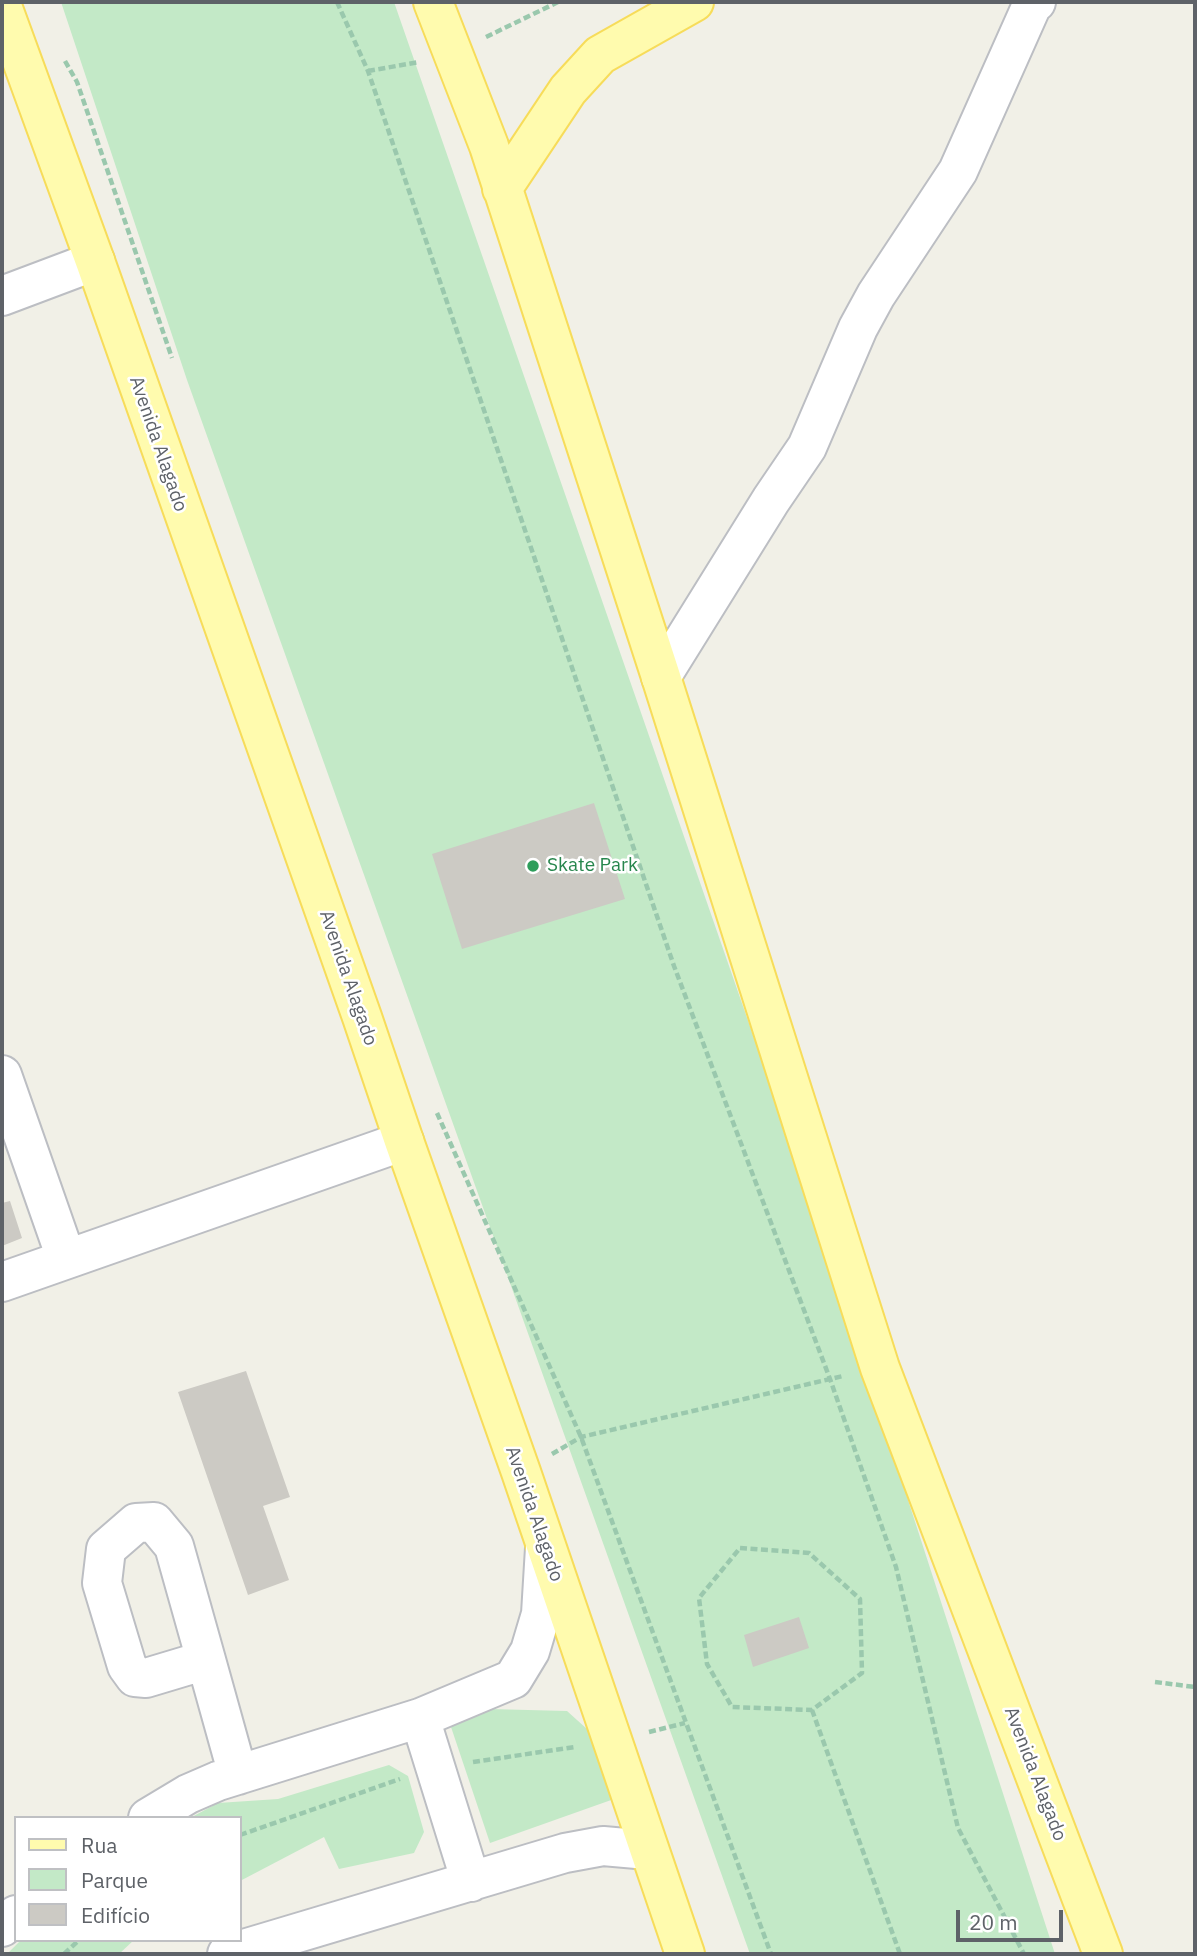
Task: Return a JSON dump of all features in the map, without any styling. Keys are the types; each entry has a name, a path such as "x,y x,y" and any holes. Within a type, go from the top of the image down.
{"main road":[{"name":"Avenida Alagado","path":"433,2 489,146 880,1367 1103,1954"},
{"path":"502,189 568,90 600,55 694,2"},
{"name":"Avenida Alagado","path":"2,6 362,1017 614,1741 648,1850 685,1954"}],"street":[{"path":"661,677 807,447 858,328 876,295 958,171 1026,17 1036,2"},
{"path":"2,296 95,261"},
{"path":"2,1075 66,1258"},
{"path":"2,1282 404,1140"},
{"path":"151,1816 188,1794 420,1718 513,1679 530,1651 541,1614 545,1548"},
{"path":"206,1660 238,1776"},
{"path":"420,1718 471,1882"},
{"path":"227,1954 565,1853 603,1846 648,1850"}],"path":[{"path":"337,2 368,71 674,966 831,1379 896,1567 958,1828 1024,1954"},
{"path":"63,59 77,82 176,370"},
{"path":"432,1100 581,1437 771,1954"},
{"path":"521,1472 581,1437 880,1367"},
{"path":"740,1548 809,1553 860,1599 862,1673 812,1710 732,1707 707,1664 699,1598 740,1548"},
{"path":"1155,1682 1195,1687"},
{"path":"812,1710 900,1954"},
{"path":"64,1954 77,1942"}],"green space":[{"path":"61,2 394,2 818,1222 1055,1954 750,1954 187,380"},
{"path":"489,1709 567,1711 587,1729 614,1799 490,1843 450,1724"},
{"path":"389,1765 408,1776 424,1832 414,1853 339,1869 324,1837 242,1880 242,1816 194,1816 218,1803 278,1799"},
{"path":"19,1942 132,1942 119,1954 7,1954"}],"building":[{"name":"Skate Park","path":"594,803 625,899 462,949 432,854"},
{"path":"10,1201 22,1238 2,1246 2,1203"},
{"path":"246,1371 290,1497 263,1506 289,1580 248,1595 178,1392"},
{"path":"799,1617 809,1648 753,1667 744,1635"}],"place":[{"name":"Skate Park","path":"533,866"}]}
